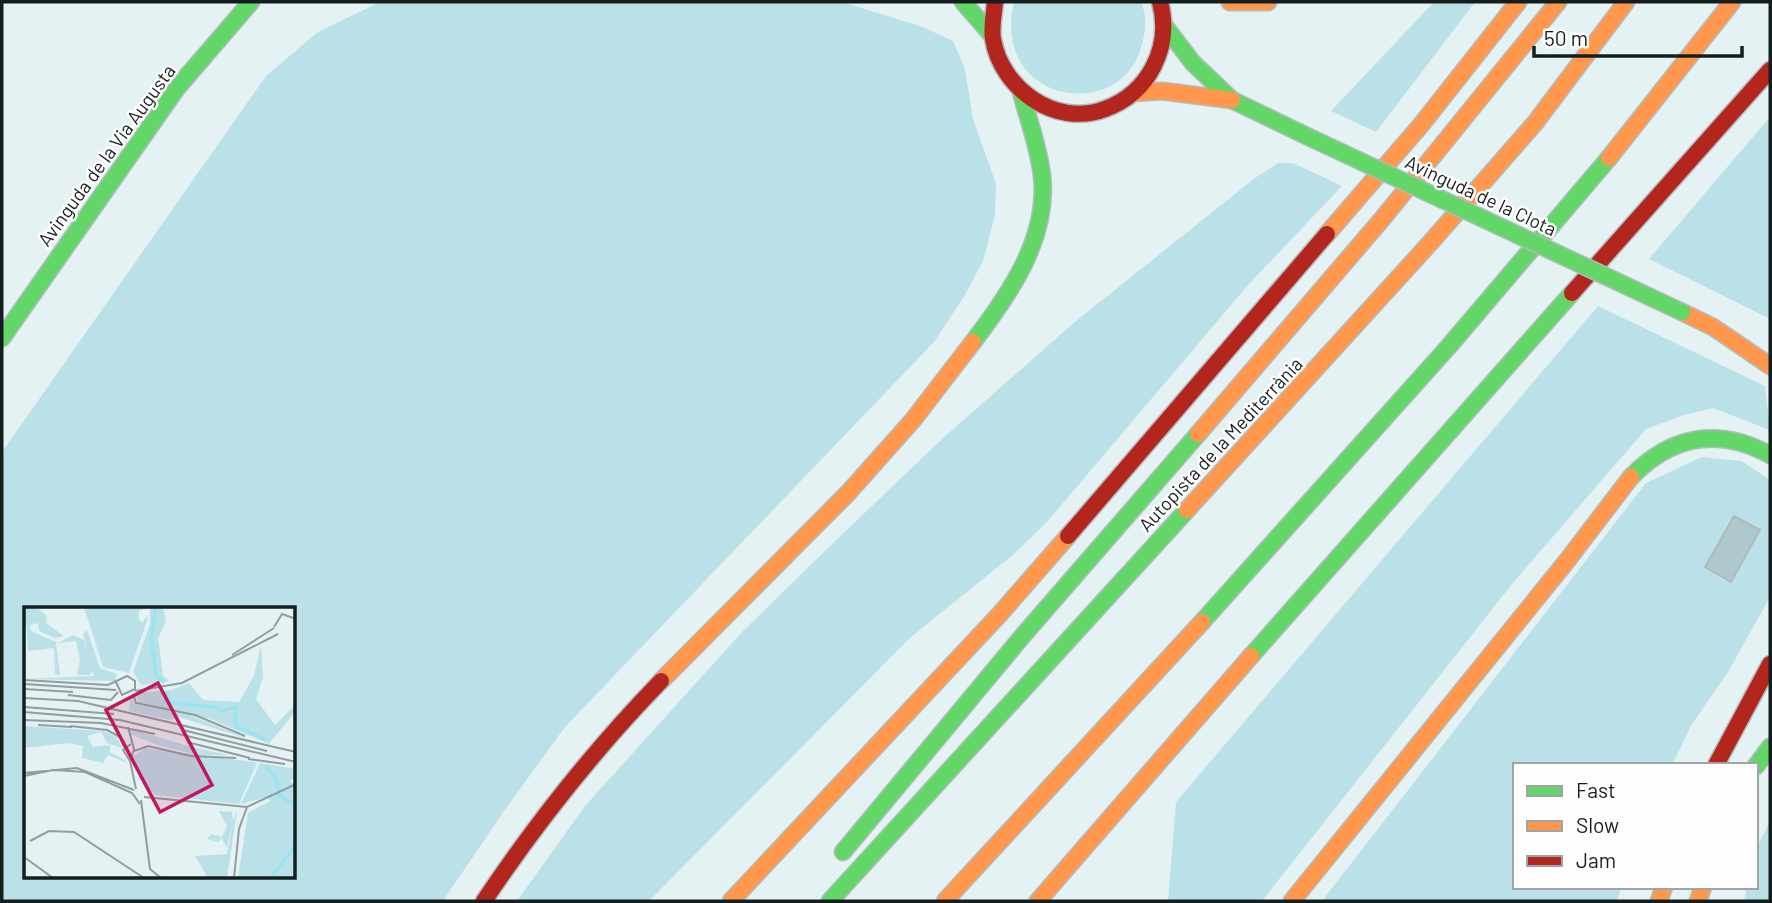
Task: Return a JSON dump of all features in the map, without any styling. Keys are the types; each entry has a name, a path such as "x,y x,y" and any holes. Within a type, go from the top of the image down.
{"main road":[{"name":"Avinguda de la Via Augusta","path":"2,338 177,88 251,2"},
{"path":"963,2 991,34"},
{"path":"995,2 991,34 998,62 1008,78 1021,92 1045,107 1072,113 1109,107 1133,93 1146,79 1162,44 1164,24 1160,2"},
{"path":"1230,2 1268,2"},
{"path":"730,901 945,673 1098,502 1421,125 1518,2"},
{"path":"834,863 925,751 1440,148 1558,2"},
{"name":"Autopista de la Mediterrània","path":"830,901 1431,242 1535,123 1626,2"},
{"path":"1688,61 1732,2"},
{"path":"945,901 1208,617 1366,441 1741,2"},
{"name":"Avinguda de la Clota","path":"1164,24 1193,63 1232,100 1713,327 1770,366"},
{"path":"1038,901 1283,620 1770,71"},
{"name":"Avinguda de la Clota","path":"1133,93 1162,91 1232,100"},
{"path":"484,901 542,820 610,736 831,511 885,452 939,388 996,311 1028,253 1042,205 1041,161 1021,92"},
{"name":"Avinguda de la Clota","path":"1713,327 1747,333"},
{"path":"1292,901 1637,472 1668,449 1687,441 1705,438 1727,438 1746,443 1770,455"},
{"path":"1717,763 1770,664"},
{"path":"1758,763 1770,747"}],"shaded area":[{"path":"380,2 842,2 923,27 953,41 965,69 973,119 996,184 995,215 983,261 965,295 934,342 565,727 443,901 2,901 2,452 266,76 318,32"},
{"path":"1014,2 1141,2 1145,23 1142,44 1130,70 1111,86 1087,93 1062,92 1039,81 1021,63 1012,36"},
{"path":"1434,2 1475,2 1376,132 1331,111"},
{"path":"1770,117 1770,319 1649,259"},
{"path":"1278,163 1293,163 1342,186 1248,285 1047,522 1014,554 911,637 649,901 517,901 585,806 742,632 830,546 942,439 1076,321 1255,178"},
{"path":"1598,306 1765,386 1770,430 1713,408 1646,429 1512,584 1262,901 1168,901 1176,802"},
{"path":"1702,457 1741,461 1769,479 1770,597 1728,672 1692,724 1673,763 1513,763 1513,889 1620,889 1617,901 1322,901 1646,483"},
{"path":"1770,821 1770,901 1744,901 1747,889 1758,889 1758,845"}],"building":[{"path":"1734,516 1760,530 1731,582 1705,567"}],"traffic: fast":[{"path":"2,338 177,88 251,2"},
{"path":"963,2 991,34"},
{"path":"1164,25 1193,63 1232,100 1313,139"},
{"path":"973,342 1024,265 1039,221 1043,199 1041,165 1021,92"},
{"path":"1313,139 1682,312"},
{"path":"1202,622 1450,345 1609,158"},
{"path":"1251,656 1572,293"},
{"path":"843,852 1020,639 1198,434"},
{"path":"1631,477 1663,452 1697,440 1733,441 1770,455"},
{"path":"830,901 1187,510"},
{"path":"1758,763 1770,747"}],"traffic: slow":[{"path":"1230,2 1268,2"},
{"path":"1327,234 1421,125 1518,2"},
{"path":"1198,434 1383,218 1558,2"},
{"path":"1187,510 1431,242 1535,123 1626,2"},
{"path":"1609,158 1732,2"},
{"path":"1133,93 1162,91 1232,100"},
{"path":"1682,312 1713,327 1770,366"},
{"path":"661,681 848,493 913,420 973,342"},
{"path":"1292,901 1566,562 1631,477"},
{"path":"731,901 999,615 1068,536"},
{"path":"945,901 1202,622"},
{"path":"1038,901 1251,656"},
{"path":"1659,901 1663,889"},
{"path":"1698,901 1702,889"}],"traffic: jam":[{"path":"995,2 993,39 998,57 1007,73 1033,100 1068,113 1105,109 1134,92 1145,80 1154,66 1163,35 1160,2"},
{"path":"1572,293 1770,70"},
{"path":"1068,536 1327,234"},
{"path":"1717,763 1770,664"},
{"path":"484,901 568,787 661,681"}]}
